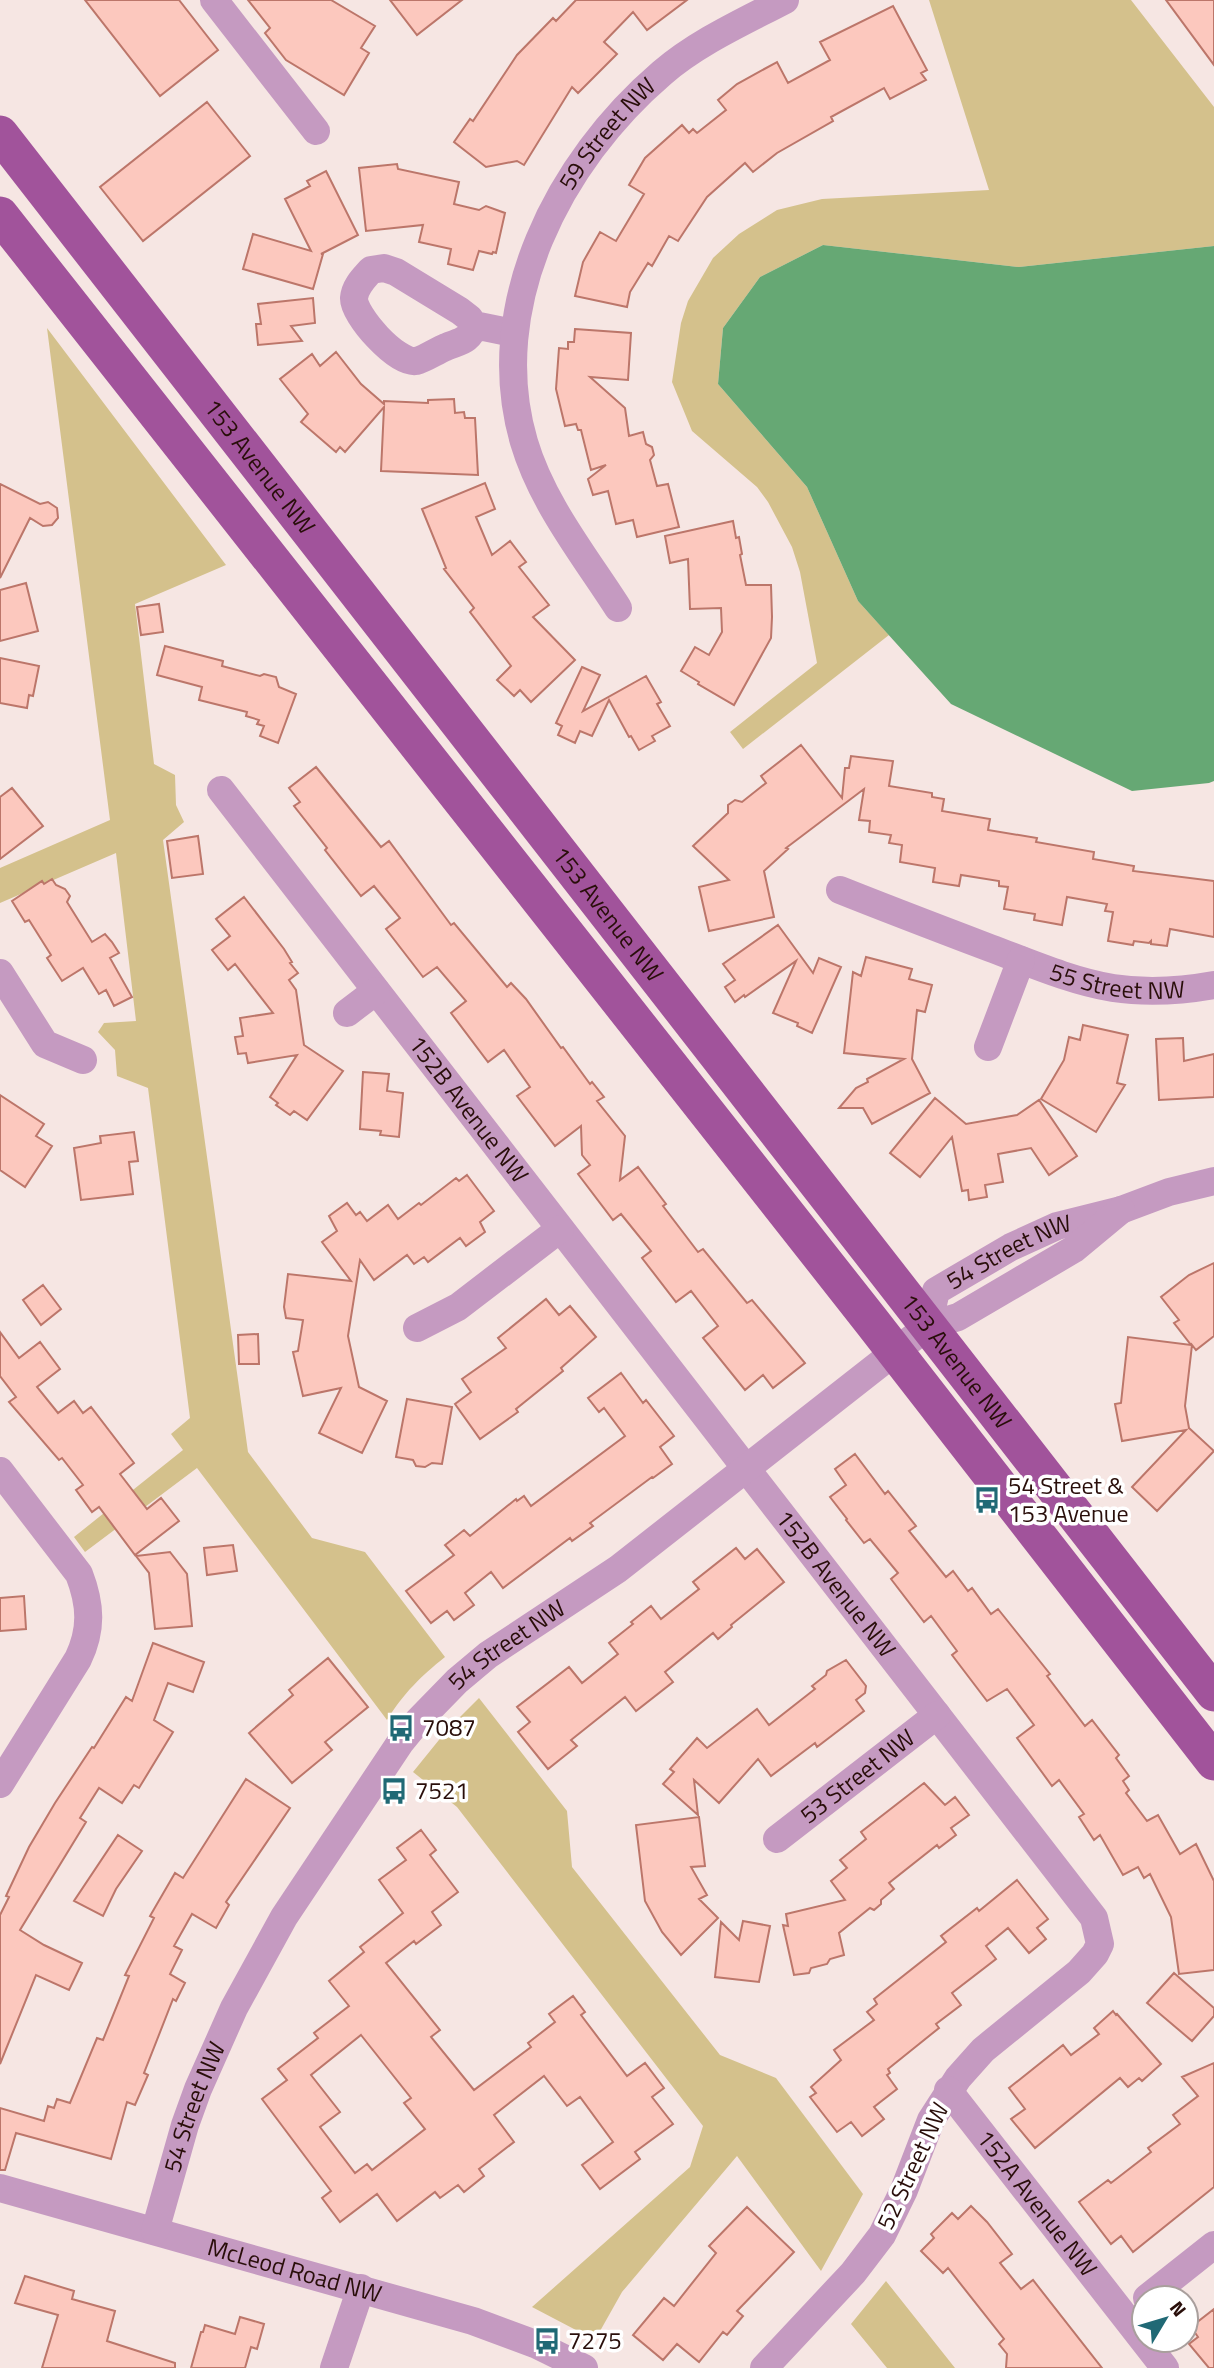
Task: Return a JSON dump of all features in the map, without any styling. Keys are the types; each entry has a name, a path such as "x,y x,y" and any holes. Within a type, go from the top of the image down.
{"main road":[{"name":"153 Avenue NW","path":"0,134 1214,1693"},
{"name":"153 Avenue NW","path":"0,215 895,1352 1214,1762"}],"street":[{"path":"214,0 316,131"},
{"name":"59 Street NW","path":"618,608 550,504 524,442 513,376 513,333 526,281 552,210 571,178 606,131 643,90 685,55 785,0"},
{"path":"474,325 513,333"},
{"name":"152B Avenue NW","path":"221,790 1086,1905 1094,1918 1100,1944"},
{"name":"55 Street NW","path":"840,890 1021,960 1114,988 1181,990 1214,985"},
{"name":"55 Street NW","path":"988,1047 1021,960"},
{"path":"0,973 45,1044 83,1060"},
{"path":"347,1013 376,990"},
{"name":"54 Street NW","path":"155,2231 185,2125 234,2008 284,1917 400,1743 435,1702 488,1655 618,1569 928,1326 936,1291 973,1268 1056,1226 1121,1210 1169,1192 1214,1181"},
{"path":"416,1328 458,1307 560,1229"},
{"path":"0,1471 79,1574 86,1593 89,1618 86,1641 78,1659 0,1784"},
{"name":"53 Street NW","path":"777,1839 937,1715"},
{"name":"52 Street NW","path":"764,2368 853,2273 882,2235 904,2190 931,2120 948,2090 992,2041 1079,1972 1100,1944"},
{"name":"152A Avenue NW","path":"948,2090 1130,2295"},
{"name":"McLeod Road NW","path":"0,2188 360,2288 500,2330 584,2368"},
{"path":"1164,2284 1214,2245"},
{"path":"334,2368 360,2288"}],"shaded area":[{"path":"929,0 1131,0 1214,107 1214,246 1019,267 823,245 760,277 723,328 718,384 807,487 858,601 889,635 743,749 730,732 817,663 800,572 792,547 757,487 692,431 672,382 681,323 688,301 713,258 739,234 777,210 822,199 989,190"},
{"path":"823,245 1019,267 1214,246 1214,781 1132,791 951,704 858,601 807,487 718,384 723,328 760,277"},
{"path":"47,328 226,565 135,604 154,764 175,775 176,805 184,822 163,840 248,1452 312,1538 365,1552 445,1657 413,1686 387,1720 197,1468 85,1552 74,1537 183,1450 171,1434 190,1418 148,1088 117,1076 115,1050 98,1032 104,1023 136,1021 116,853 0,903 0,868 110,820"},
{"path":"479,1698 567,1811 572,1867 720,2055 776,2078 863,2194 821,2271 737,2156 622,2292 595,2340 532,2307 690,2167 703,2126 457,1807 413,1772 447,1730"},
{"path":"886,2281 955,2368 887,2368 851,2324"}],"building":[{"path":"85,0 179,0 218,50 160,96"},
{"path":"248,0 331,0 375,26 361,48 369,53 344,95 286,60 265,33 270,28"},
{"path":"390,0 462,0 417,35"},
{"path":"576,0 687,0 647,30 633,12 604,42 617,54 578,93 572,87 524,165 517,161 486,167 454,142 470,119 473,121 517,55 553,18 556,21"},
{"path":"1166,0 1214,0 1214,65"},
{"path":"893,6 927,70 921,73 926,80 890,99 884,88 831,117 833,121 777,153 753,172 745,163 707,197 678,241 669,236 652,266 648,263 630,292 627,307 575,296 583,262 600,232 616,241 644,194 629,185 645,158 682,125 689,133 693,129 697,133 726,110 718,100 737,84 777,62 788,83 830,60 820,42"},
{"path":"207,102 250,156 143,241 100,187"},
{"path":"397,164 398,169 459,182 454,204 479,210 486,206 505,213 496,253 479,251 473,270 448,264 451,249 419,242 423,225 366,231 359,168"},
{"path":"326,171 358,235 321,254 313,289 243,269 253,234 311,251 285,199 310,186 307,181"},
{"path":"313,298 315,323 291,326 302,341 258,345 256,324 261,324 258,304"},
{"path":"575,329 631,333 628,380 590,377 625,408 629,436 643,432 646,444 652,447 654,455 650,460 657,486 668,484 679,527 637,537 633,520 616,524 608,491 593,495 588,479 606,465 591,470 581,430 578,430 576,424 565,426 556,389 559,348 568,349 568,342 574,342"},
{"path":"336,352 361,384 384,404 384,401 428,403 428,400 454,399 455,413 464,412 465,418 475,418 478,475 381,471 384,407 345,452 340,447 336,452 301,422 308,414 280,379 312,354 320,366"},
{"path":"485,483 495,509 476,517 492,555 510,541 526,562 519,567 549,605 533,617 575,660 531,702 520,690 514,696 497,680 511,666 470,612 474,608 444,569 446,568 422,509"},
{"path":"0,484 40,504 48,502 57,508 58,518 52,525 43,526 30,518 0,578"},
{"path":"733,521 736,538 739,537 746,585 771,585 772,617 771,638 734,705 681,671 695,647 709,655 722,632 721,608 690,609 688,559 670,563 665,536"},
{"path":"26,583 38,631 0,641 0,590"},
{"path":"159,604 163,632 141,635 137,607"},
{"path":"165,646 223,661 222,666 260,676 264,674 276,677 279,687 296,694 278,743 260,736 264,726 257,724 259,720 246,716 247,712 199,700 202,687 157,675"},
{"path":"0,658 39,666 33,696 29,695 27,708 0,703"},
{"path":"582,667 600,675 583,711 646,676 661,702 657,704 670,726 652,736 655,741 639,750 609,700 592,736 580,731 575,743 558,735 562,726 556,723"},
{"path":"801,745 842,798 845,768 849,768 851,756 893,761 889,786 932,793 932,797 944,799 942,811 990,819 988,830 1037,838 1036,842 1094,852 1093,859 1134,866 1133,871 1214,881 1214,937 1170,929 1167,946 1151,944 1151,941 1134,941 1133,945 1108,941 1113,912 1105,911 1107,904 1067,897 1062,925 1034,920 1035,914 1004,909 1008,887 999,886 999,881 961,875 959,886 933,882 935,868 900,862 902,845 889,843 891,835 869,832 870,821 859,820 864,789 786,848 788,849 764,871 774,917 709,931 699,887 729,880 693,846 728,813 728,805 735,800 742,802 766,783 761,776"},
{"path":"316,767 381,847 389,841 451,925 454,923 507,987 511,983 526,999 561,1048 563,1047 590,1084 592,1082 604,1097 597,1101 625,1136 620,1180 638,1167 698,1252 703,1249 747,1303 752,1300 805,1363 773,1388 763,1375 745,1390 703,1338 718,1326 691,1291 676,1302 642,1258 651,1251 621,1214 613,1220 578,1174 590,1165 582,1155 581,1126 555,1146 517,1096 530,1087 504,1050 488,1062 451,1013 466,1001 437,967 423,977 386,929 400,918 374,886 361,896 325,850 327,848 294,806 300,802 289,788"},
{"path":"12,788 43,826 0,859 0,797"},
{"path":"198,836 203,874 172,878 167,841"},
{"path":"52,879 70,896 67,902 92,942 105,934 112,942 119,953 110,958 132,997 114,1006 106,990 99,994 83,968 62,981 47,958 51,955 29,920 25,922 12,901 42,881 44,884"},
{"path":"244,897 284,949 298,973 289,980 296,990 304,1045 343,1071 307,1120 294,1111 290,1115 270,1097 297,1055 248,1063 246,1053 238,1054 235,1037 243,1036 240,1018 273,1013 235,964 228,970 212,950 230,936 216,919"},
{"path":"778,925 813,973 819,958 841,967 812,1033 797,1026 798,1023 773,1013 796,961 735,1002 725,987 735,980 723,964"},
{"path":"866,957 912,969 909,979 932,985 925,1012 917,1010 912,1059 930,1093 872,1124 863,1108 839,1108 856,1088 868,1082 867,1079 904,1059 844,1053 853,972 861,976"},
{"path":"1083,1025 1128,1035 1117,1083 1125,1085 1096,1132 1041,1099 1064,1060 1069,1037 1080,1040"},
{"path":"1183,1038 1184,1061 1214,1054 1214,1097 1159,1100 1156,1039"},
{"path":"363,1072 389,1074 387,1091 403,1093 399,1137 380,1135 381,1131 360,1129"},
{"path":"0,1095 44,1124 36,1136 52,1146 25,1187 0,1170"},
{"path":"935,1098 966,1124 1017,1115 1039,1100 1077,1156 1049,1175 1031,1148 998,1154 1003,1182 985,1185 987,1197 969,1200 968,1190 962,1191 952,1137 920,1177 890,1153"},
{"path":"134,1132 138,1161 129,1162 133,1194 81,1200 74,1148 101,1143 100,1136"},
{"path":"467,1175 494,1211 480,1222 485,1232 466,1246 460,1238 428,1262 424,1257 414,1264 407,1255 374,1280 360,1260 348,1336 359,1387 387,1401 362,1453 319,1433 341,1388 303,1396 293,1352 298,1351 303,1320 286,1318 284,1307 288,1274 351,1281 322,1242 337,1231 329,1216 347,1203 356,1215 360,1212 367,1221 388,1205 398,1219 456,1178 459,1181"},
{"path":"1214,1263 1214,1336 1196,1350 1192,1345 1185,1406 1189,1428 1214,1451 1157,1511 1132,1487 1186,1430 1122,1441 1115,1404 1121,1403 1128,1337 1191,1345 1174,1323 1179,1320 1161,1297 1189,1275"},
{"path":"43,1285 61,1309 41,1325 23,1300"},
{"path":"546,1299 559,1315 570,1306 596,1337 561,1368 563,1371 516,1409 518,1412 480,1439 455,1404 471,1392 462,1379 506,1348 498,1338"},
{"path":"0,1332 19,1358 40,1342 60,1369 37,1387 58,1413 74,1401 83,1413 91,1407 134,1463 120,1474 147,1509 161,1498 179,1521 135,1555 99,1507 92,1512 76,1490 83,1485 62,1458 59,1460 9,1402 16,1397 0,1376"},
{"path":"258,1334 259,1364 239,1364 238,1335"},
{"path":"621,1373 643,1403 646,1400 674,1436 660,1447 672,1464 590,1523 593,1526 572,1541 570,1538 503,1588 491,1572 465,1593 474,1605 454,1620 447,1611 431,1623 406,1591 454,1555 445,1545 464,1530 470,1536 516,1499 517,1501 524,1496 531,1506 625,1436 604,1408 599,1412 588,1398"},
{"path":"407,1399 452,1407 442,1464 416,1466 413,1460 396,1457"},
{"path":"855,1454 885,1494 888,1491 916,1526 909,1531 946,1577 953,1571 968,1591 972,1588 991,1614 998,1609 1050,1674 1047,1676 1085,1726 1092,1720 1119,1755 1116,1758 1129,1776 1123,1781 1129,1790 1126,1793 1147,1821 1158,1815 1180,1854 1196,1844 1214,1881 1214,1970 1179,1974 1171,1917 1150,1874 1144,1878 1138,1867 1123,1875 1100,1835 1094,1840 1079,1817 1084,1814 1059,1780 1052,1786 1017,1738 1034,1725 1007,1689 987,1701 952,1655 957,1651 931,1616 924,1622 891,1579 898,1573 870,1539 864,1543 846,1520 830,1497 846,1485 835,1469"},
{"path":"233,1545 237,1571 207,1575 204,1548"},
{"path":"736,1548 745,1559 757,1549 784,1582 718,1639 713,1633 665,1672 673,1682 636,1711 625,1697 571,1740 577,1746 548,1769 518,1732 530,1722 517,1707 569,1667 582,1683 618,1654 609,1643 633,1624 631,1622 651,1606 661,1619 699,1589 693,1582"},
{"path":"170,1552 187,1574 192,1626 155,1629 149,1573 136,1556"},
{"path":"24,1596 26,1629 0,1631 0,1598"},
{"path":"153,1643 204,1662 193,1692 168,1683 154,1720 173,1732 139,1788 134,1785 122,1803 99,1788 80,1818 86,1822 20,1930 82,1963 69,1990 36,1975 0,2064 0,1915 9,1897 6,1896 29,1847 55,1803 126,1697 132,1701"},
{"path":"328,1658 368,1707 325,1742 332,1750 292,1783 249,1733 293,1695 289,1690"},
{"path":"846,1660 866,1686 865,1693 856,1700 864,1711 817,1747 815,1743 771,1776 758,1759 719,1803 694,1780 698,1815 663,1784 674,1772 670,1769 697,1738 707,1748 757,1709 769,1725 815,1689 812,1686 826,1675 827,1671"},
{"path":"246,1779 290,1808 226,1902 229,1905 216,1928 192,1914 174,1946 182,1950 170,1974 185,1983 176,2001 173,1999 144,2073 148,2075 135,2105 127,2102 111,2159 16,2133 5,2170 0,2170 0,2108 44,2121 48,2106 54,2108 57,2099 70,2103 97,2038 103,2040 129,1976 125,1975 154,1918 150,1916 175,1873 183,1878"},
{"path":"924,1783 945,1805 955,1797 969,1815 951,1828 956,1835 939,1848 937,1845 889,1883 894,1889 881,1900 881,1904 874,1910 870,1908 839,1933 844,1955 830,1959 827,1964 811,1968 809,1973 794,1975 783,1925 788,1926 786,1914 845,1900 831,1881 847,1868 840,1860 866,1839 861,1832"},
{"path":"699,1817 705,1866 691,1867 707,1895 699,1899 718,1918 681,1955 662,1932 645,1901 636,1825"},
{"path":"421,1830 436,1850 430,1855 458,1892 432,1912 441,1925 416,1944 414,1941 386,1963 440,2030 431,2037 474,2090 531,2047 528,2043 555,2022 549,2014 573,1996 585,2012 581,2015 627,2076 645,2063 664,2088 652,2097 673,2124 635,2152 640,2159 600,2189 582,2165 613,2142 580,2097 567,2106 544,2076 494,2115 514,2142 479,2169 484,2176 464,2192 458,2185 440,2198 435,2192 397,2221 377,2194 340,2222 322,2198 331,2191 262,2099 287,2080 278,2069 318,2038 314,2033 349,2006 329,1981 364,1952 360,1947 403,1913 379,1880 406,1860 397,1848","holes":["361,2035 411,2098 404,2103 425,2129 372,2170 367,2164 355,2173 320,2127 340,2112 311,2075"]},
{"path":"118,1835 142,1851 116,1889 103,1916 74,1901"},
{"path":"1017,1880 1048,1919 1037,1928 1046,1939 1029,1953 1008,1928 986,1946 996,1959 952,1993 961,2005 936,2024 939,2028 888,2069 890,2073 887,2075 897,2089 874,2107 884,2119 862,2136 851,2122 837,2132 810,2097 816,2093 811,2087 841,2060 834,2050 874,2020 867,2012 877,2004 874,1999 946,1942 941,1936 977,1908 979,1911"},
{"path":"743,1921 770,1926 759,1982 715,1977 721,1922 739,1940"},
{"path":"1174,1973 1214,2008 1214,2016 1192,2041 1147,2003"},
{"path":"1113,2011 1161,2064 1142,2081 1139,2078 1128,2087 1120,2078 1035,2148 1011,2119 1025,2109 1009,2088 1063,2045 1071,2055 1099,2034 1094,2028"},
{"path":"1214,2063 1214,2187 1133,2252 1121,2236 1111,2244 1079,2202 1108,2180 1111,2183 1151,2152 1148,2148 1180,2124 1173,2115 1198,2096 1182,2077"},
{"path":"971,2206 1012,2254 1000,2263 1021,2289 1033,2280 1102,2368 1006,2368 1007,2354 999,2344 1004,2339 948,2268 943,2273 921,2251 934,2238 931,2234 952,2213 958,2219"},
{"path":"747,2207 794,2252 737,2311 743,2316 727,2335 723,2332 699,2362 677,2344 663,2360 633,2335 664,2298 674,2306 716,2253 709,2246"},
{"path":"25,2276 74,2291 72,2299 115,2311 107,2341 175,2363 175,2368 42,2368 58,2315 15,2303"},
{"path":"1214,2309 1214,2368 1209,2368 1197,2354 1200,2354 1200,2320"},
{"path":"240,2317 264,2324 257,2349 251,2347 245,2368 191,2368 205,2325 235,2334"}],"place":[{"name":"54 Street & 153 Avenue","path":"987,1500"},
{"name":"7087","path":"401,1728"},
{"name":"7521","path":"394,1791"},
{"name":"7275","path":"547,2341"}]}
